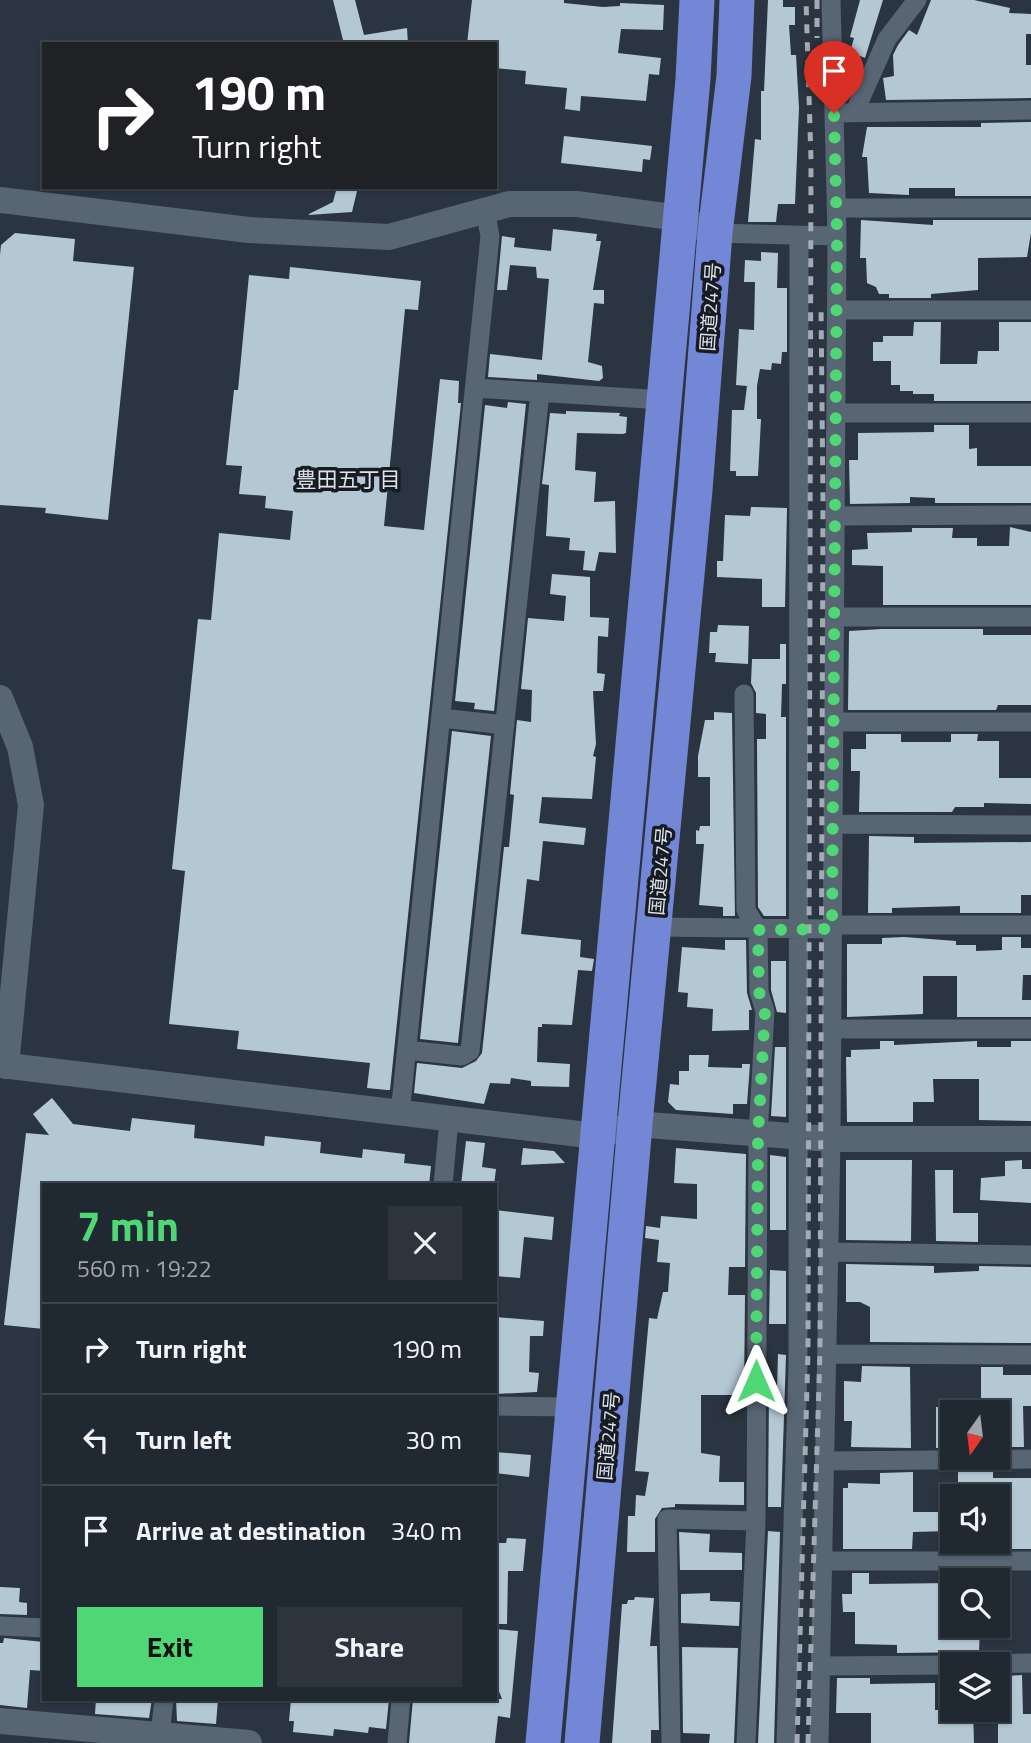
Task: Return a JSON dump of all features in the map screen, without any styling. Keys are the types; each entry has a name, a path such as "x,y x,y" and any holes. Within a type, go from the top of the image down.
{"highway":[{"name":"国道247号","path":"543,1743 571,1407 693,79 697,0"},
{"name":"国道247号","path":"582,1743 635,1124 695,490 715,233 734,76 737,0"}],"street":[{"path":"819,1743 831,1139 837,310 831,0"},
{"path":"855,111 887,39 917,0"},
{"path":"834,113 1031,110"},
{"path":"0,200 324,236 389,237 425,230 509,204 577,204 679,218 715,233 837,236"},
{"path":"836,208 1031,208"},
{"path":"400,1114 490,236 485,210"},
{"path":"786,1743 798,1381 799,236"},
{"path":"837,310 1031,310"},
{"path":"475,388 663,400"},
{"path":"407,1049 462,1056 470,1051 540,392"},
{"path":"836,413 1031,413"},
{"path":"835,516 1031,515"},
{"path":"834,617 1031,617"},
{"path":"744,694 746,910 758,930 759,992 765,1011 758,1135 756,1521 746,1743"},
{"path":"0,698 20,747 32,805 3,1065 596,1136 635,1124 797,1138 1031,1139"},
{"path":"441,718 505,725"},
{"path":"834,722 1031,722"},
{"path":"833,824 1031,825"},
{"path":"654,927 797,931 832,927 1031,925"},
{"path":"832,1029 1031,1029"},
{"path":"443,1183 449,1119"},
{"path":"829,1252 1031,1255"},
{"path":"827,1354 1031,1356"},
{"path":"497,1406 571,1407"},
{"path":"825,1461 1031,1459"},
{"path":"671,1743 667,1519 756,1521"},
{"path":"823,1561 1031,1561"},
{"path":"0,1626 42,1628"},
{"path":"1010,1663 1031,1663"},
{"path":"821,1666 940,1665"},
{"path":"159,1739 164,1701"},
{"path":"397,1743 401,1701"},
{"path":"0,1721 159,1739 249,1743"}],"building":[{"path":"333,0 355,0 364,35 407,28 408,42 344,42"},
{"path":"472,0 564,0 564,3 603,7 620,6 620,3 664,5 663,30 621,29 618,53 661,58 659,75 649,74 646,101 581,96 580,111 565,109 567,88 525,84 526,71 497,68 497,42 467,42"},
{"path":"768,0 783,0 783,7 795,7 795,25 789,25 791,55 796,55 799,108 795,204 778,204 776,222 748,222 755,139 761,140 761,91 764,91"},
{"path":"860,0 883,0 865,58 850,52 854,38 850,37"},
{"path":"931,0 974,0 1010,8 1009,13 1031,14 1031,34 1026,34 1026,65 1031,65 1031,98 886,100 883,78 894,76 893,55 909,30 917,35"},
{"path":"1031,122 1031,196 955,196 955,188 909,188 909,195 869,193 867,157 862,157 867,127 981,127 981,123"},
{"path":"564,136 652,146 650,160 643,159 642,172 561,163"},
{"path":"336,189 358,189 352,212 307,215 333,202"},
{"path":"861,220 933,225 933,220 1031,220 1031,233 1027,257 978,258 978,290 931,294 931,298 889,298 889,294 879,294 876,287 867,283 866,258 860,258"},
{"path":"553,229 597,234 596,241 601,241 593,290 604,290 604,304 594,303 588,362 602,366 603,378 599,381 537,374 537,380 488,377 490,354 542,360 549,279 537,278 536,267 510,265 507,290 497,290 502,236 515,238 514,247 551,251"},
{"path":"15,233 75,239 73,261 134,267 108,520 45,513 46,508 0,505 0,255 1,245"},
{"path":"761,252 778,253 777,288 787,288 787,352 782,352 781,364 772,363 771,370 760,369 757,386 757,419 761,419 758,476 736,476 736,471 730,471 732,410 744,410 747,386 736,385 739,329 754,330 755,282 744,282 745,260 761,261"},
{"path":"290,267 421,281 418,310 405,309 384,526 424,530 440,379 459,381 458,403 461,403 390,1090 367,1088 370,1063 237,1049 239,1031 169,1024 185,871 172,869 198,619 211,620 219,533 290,540 293,511 265,508 266,496 239,494 242,466 226,465 234,390 238,390 249,275 289,279"},
{"path":"914,322 941,322 940,364 977,364 978,351 999,351 999,322 1031,322 1031,401 934,401 934,394 913,394 913,391 900,391 900,385 891,385 891,361 873,361 873,342 883,342 883,336 913,336"},
{"path":"508,402 526,404 494,711 474,709 475,703 455,701 485,405 507,408"},
{"path":"566,411 620,413 619,416 627,417 626,433 623,434 577,433 575,470 596,472 594,502 615,501 616,553 599,552 595,571 583,570 585,551 569,550 570,538 546,536 549,485 542,484 550,413 566,414"},
{"path":"934,425 969,425 969,449 977,448 977,466 1031,466 1031,503 935,503 935,498 910,497 910,503 850,504 849,460 858,460 858,433 934,432"},
{"path":"751,507 787,508 785,607 762,607 762,579 717,577 717,561 723,561 725,515 750,516"},
{"path":"1010,527 1031,532 1031,605 883,605 883,566 852,565 852,550 868,549 867,533 912,532 912,528 953,528 952,538 977,538 977,546 1009,546"},
{"path":"552,574 590,577 590,617 609,618 608,637 598,636 597,673 605,674 603,691 593,691 596,744 593,756 596,757 592,799 542,797 539,823 586,828 584,845 543,841 539,881 527,879 521,934 581,940 580,957 594,959 592,971 578,970 572,1025 542,1024 542,1027 538,1027 537,1062 570,1064 569,1087 531,1086 531,1081 511,1078 510,1084 490,1083 484,1104 414,1093 417,1063 462,1068 476,1061 482,1053 504,847 509,847 514,795 510,794 517,720 531,722 532,690 521,689 528,618 564,621 566,596 550,594"},
{"path":"718,625 749,626 748,664 715,662 716,653 709,653 710,632 717,632"},
{"path":"983,629 983,635 1031,635 1031,705 998,705 996,710 848,710 849,631"},
{"path":"780,644 786,644 786,684 782,684 781,717 786,717 786,916 764,916 758,907 757,739 766,739 766,714 756,713 756,693 751,683 752,659 780,659"},
{"path":"714,712 732,713 735,916 723,916 723,907 699,905 704,844 696,844 696,830 699,831 700,826 710,826 710,777 698,777 698,756 705,720 714,720"},
{"path":"452,731 491,736 458,1043 420,1039"},
{"path":"866,734 901,734 901,742 951,742 951,734 978,734 977,741 999,741 999,778 1031,778 1031,804 984,803 984,807 955,807 952,812 859,812 860,771 851,771 851,749 866,749"},
{"path":"869,836 914,837 914,843 1031,842 1031,895 1021,895 1021,913 960,913 960,906 892,908 892,913 868,913"},
{"path":"1002,937 1021,937 1021,948 1031,948 1031,975 1023,975 1022,1000 1031,1000 1031,1017 957,1017 957,976 923,976 923,1014 847,1017 847,944 882,944 882,938 956,941 956,945 976,945 976,951 1002,950"},
{"path":"725,940 746,940 747,993 752,1010 749,1010 749,1030 712,1031 713,1009 687,1007 688,993 678,992 682,947 725,950"},
{"path":"771,961 786,961 786,1013 777,1012 771,990"},
{"path":"880,1041 894,1041 894,1045 977,1041 977,1047 1011,1047 1011,1041 1031,1041 1031,1121 979,1120 979,1079 933,1079 934,1102 913,1102 913,1122 847,1122 846,1057 851,1057 851,1050 880,1049"},
{"path":"775,1047 786,1047 786,1117 771,1116"},
{"path":"689,1055 709,1055 708,1067 742,1068 742,1064 750,1064 747,1104 733,1104 733,1114 676,1110 668,1102 670,1084 679,1085 679,1071 689,1071"},
{"path":"52,1098 73,1124 130,1131 132,1118 195,1125 194,1138 264,1146 265,1136 321,1142 320,1153 362,1158 363,1149 405,1154 404,1163 431,1166 429,1183 42,1183 42,1329 4,1325 26,1133 49,1135 33,1114"},
{"path":"466,1141 485,1143 482,1167 496,1169 494,1183 461,1183"},
{"path":"523,1148 554,1151 565,1163 521,1165"},
{"path":"676,1148 746,1154 745,1267 729,1267 728,1295 745,1295 744,1395 701,1395 701,1453 720,1456 719,1482 744,1482 744,1505 675,1504 675,1507 662,1508 655,1519 655,1552 627,1552 628,1516 635,1516 636,1495 645,1496 649,1472 635,1471 649,1318 657,1319 663,1292 668,1292 670,1263 657,1262 659,1240 645,1238 646,1226 660,1228 661,1216 697,1219 697,1184 674,1183"},
{"path":"770,1155 786,1157 786,1230 770,1230"},
{"path":"846,1160 912,1160 911,1241 846,1240"},
{"path":"1022,1160 1022,1169 1031,1169 1031,1203 980,1200 981,1178 1005,1176 1005,1161"},
{"path":"935,1170 953,1170 953,1213 978,1213 978,1242 936,1241"},
{"path":"497,1210 554,1217 552,1240 524,1237 520,1278 497,1276"},
{"path":"846,1264 934,1266 934,1273 979,1271 979,1266 1031,1267 1031,1343 870,1342 870,1307 860,1302 846,1302"},
{"path":"770,1270 786,1271 786,1324 769,1324"},
{"path":"497,1317 544,1321 543,1336 530,1336 529,1372 539,1373 537,1392 497,1394"},
{"path":"778,1354 786,1355 781,1507 768,1507 769,1389 777,1389"},
{"path":"862,1366 910,1367 911,1448 851,1447 852,1421 844,1421 844,1381 861,1382"},
{"path":"981,1367 1003,1367 1003,1375 1031,1375 1031,1406 1023,1406 1024,1447 1010,1447 1010,1400 981,1400"},
{"path":"936,1407 940,1407 940,1448 936,1448"},
{"path":"497,1452 531,1455 529,1477 497,1473"},
{"path":"913,1472 913,1512 938,1512 940,1496 940,1531 913,1532 912,1549 843,1549 843,1488 848,1488 848,1483 880,1484 880,1473"},
{"path":"958,1472 993,1472 993,1478 1031,1478 1031,1549 1010,1549 1010,1484 958,1484"},
{"path":"768,1531 780,1532 774,1743 758,1743"},
{"path":"679,1532 710,1534 709,1552 742,1553 742,1570 680,1570"},
{"path":"507,1538 526,1539 523,1571 508,1571 507,1624 497,1624 497,1543 506,1543"},
{"path":"852,1573 869,1573 869,1584 940,1583 940,1638 980,1638 979,1652 897,1653 897,1645 855,1644 855,1612 843,1612 842,1594 852,1594"},
{"path":"0,1587 20,1588 19,1602 27,1603 27,1615 0,1614"},
{"path":"710,1593 710,1601 740,1602 739,1626 681,1623 681,1594"},
{"path":"635,1597 654,1598 650,1646 657,1646 659,1730 651,1730 651,1743 612,1743 622,1604 627,1604 628,1600 634,1600"},
{"path":"497,1629 518,1631 510,1718 498,1716 495,1743 409,1743 413,1701 502,1699 497,1686"},
{"path":"4,1638 42,1642 42,1671 30,1670 27,1708 0,1705 0,1643 3,1643"},
{"path":"682,1647 738,1648 734,1743 709,1743 710,1734 683,1733"},
{"path":"1022,1675 1023,1714 1031,1714 1031,1743 998,1743 998,1722 1010,1722 1010,1676"},
{"path":"837,1678 870,1678 870,1684 935,1683 935,1710 940,1710 940,1722 973,1722 974,1743 871,1743 871,1713 836,1713"},
{"path":"96,1701 152,1701 149,1718 95,1714"},
{"path":"176,1701 218,1701 216,1724 177,1721"},
{"path":"291,1701 389,1701 386,1729 369,1727 368,1733 334,1729 333,1736 293,1732 294,1721 289,1721"}],"railway":[{"path":"797,1743 808,1351 811,160 806,0"},
{"path":"817,0 817,38"},
{"path":"808,1743 820,1351 823,500 821,304"}],"district":[{"name":"豊田五丁目","path":"348,480"}],"route":[{"path":"756,1381 758,1135 765,1011 759,992 758,930 832,929 837,236 834,113"}]}
